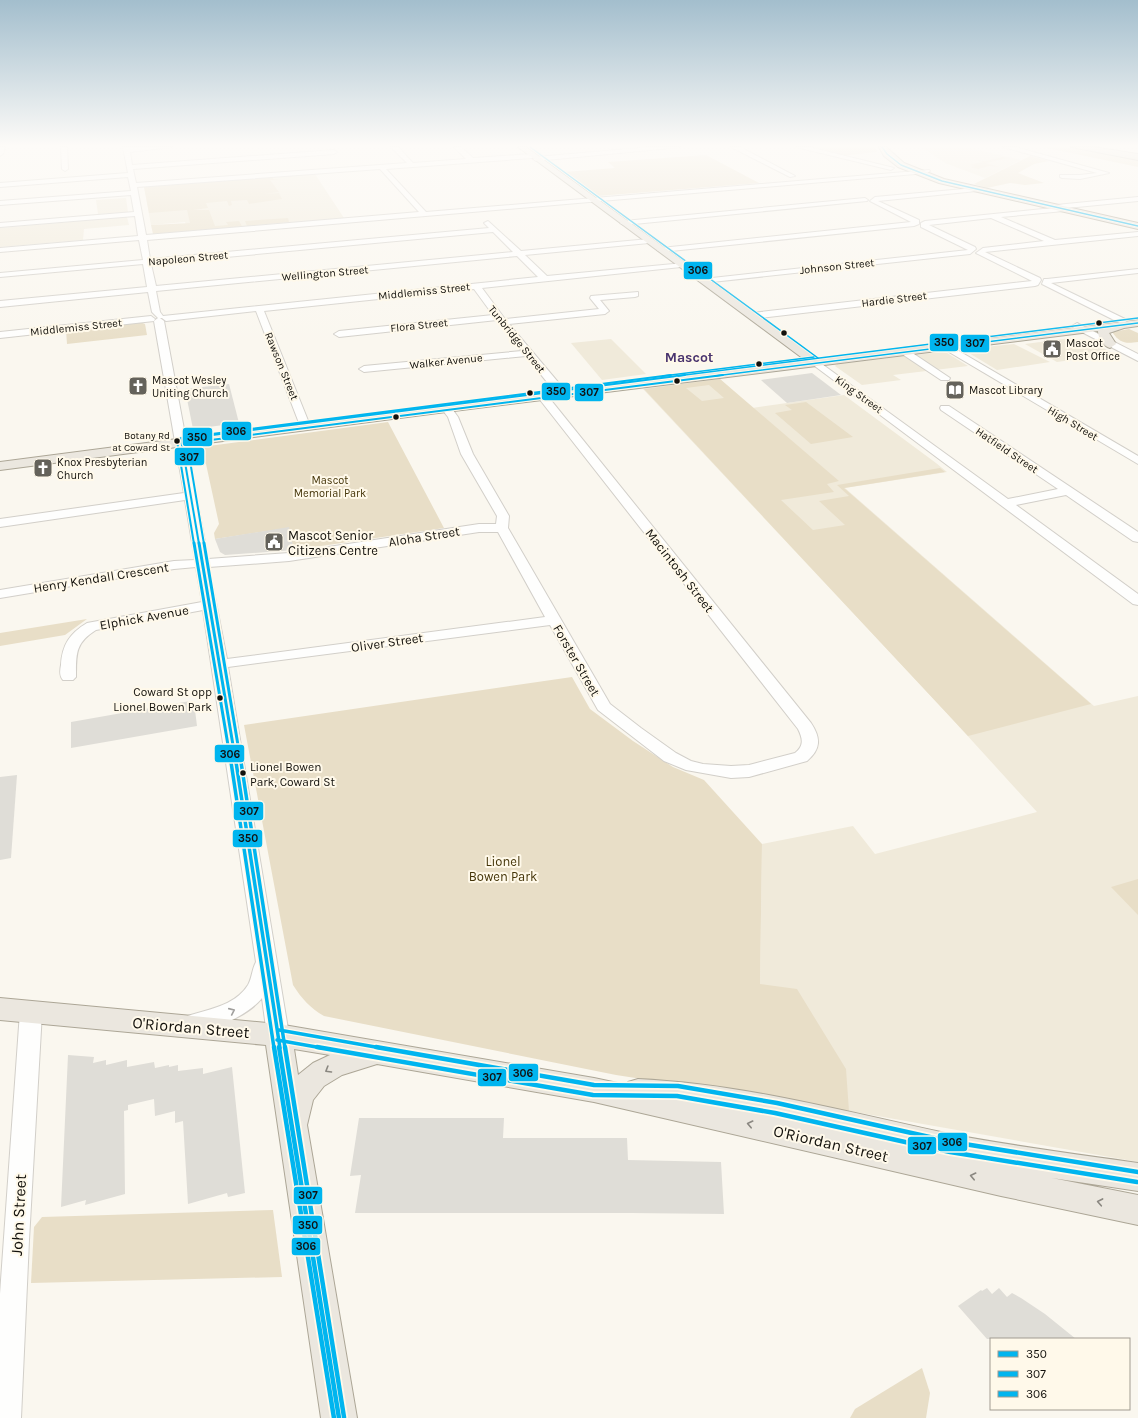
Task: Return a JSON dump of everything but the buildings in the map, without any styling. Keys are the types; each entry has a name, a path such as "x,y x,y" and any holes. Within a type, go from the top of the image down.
{"main road":[{"name":"King Street","path":"611,213 813,360"},
{"path":"1082,213 1138,226"},
{"path":"1110,344 1103,335 1105,331 1138,318"},
{"path":"0,466 304,423 559,390 1129,322"},
{"path":"0,462 542,396 813,360 947,347 1081,328"},
{"name":"O'Riordan Street","path":"0,1010 181,1025 278,1035 594,1090 1001,1182 1138,1210"},
{"path":"278,1035 339,1418"},
{"path":"292,1129 299,1099 314,1078 334,1066 377,1052"},
{"name":"O'Riordan Street","path":"594,1090 677,1091 776,1108 951,1147 1138,1177"}],"street":[{"path":"0,250 435,213"},
{"path":"478,213 545,279"},
{"path":"624,223 729,213"},
{"path":"897,213 971,250 982,252 1138,234"},
{"path":"660,250 1017,213"},
{"path":"0,225 139,214 203,563 278,1035"},
{"path":"993,216 1053,243"},
{"name":"Napoleon Street","path":"0,275 495,230"},
{"name":"Wellington Street","path":"0,304 649,241"},
{"name":"Johnson Street","path":"703,281 971,250"},
{"path":"982,252 1036,281 1047,283 1129,322"},
{"name":"Middlemiss Street","path":"0,335 681,265"},
{"path":"1047,283 1138,271"},
{"name":"Hardie Street","path":"752,316 1036,281"},
{"name":"Tunbridge Street","path":"476,286 527,353 559,390"},
{"name":"Flora Street","path":"339,334 606,311 594,298 634,294"},
{"name":"Rawson Street","path":"259,308 304,423"},
{"path":"1081,328 1138,358"},
{"name":"High Street","path":"947,347 1138,462"},
{"path":"905,352 945,378"},
{"name":"Walker Avenue","path":"364,370 527,353"},
{"name":"King Street","path":"813,360 1138,601"},
{"name":"Macintosh Street","path":"542,396 805,728 810,735 810,748"},
{"name":"Forster Street","path":"446,408 453,417 467,454 503,516 502,528 553,620 604,707 670,757 686,765 703,769 731,772 749,771 802,757 810,748"},
{"name":"Hatfield Street","path":"945,408 1138,538"},
{"path":"1006,503 1069,492"},
{"path":"0,523 190,496"},
{"path":"1120,526 1138,523"},
{"name":"Aloha Street","path":"203,563 289,557 479,528 502,528"},
{"name":"Henry Kendall Crescent","path":"0,594 174,565 203,563"},
{"name":"Elphick Avenue","path":"68,677 68,652 73,640 92,626 210,605"},
{"name":"Oliver Street","path":"220,664 553,620"},
{"path":"181,1025 225,1014 247,1003 258,988 266,959"},
{"name":"John Street","path":"7,1418 16,1240 31,1012"}],"shaded area":[{"path":"149,213 341,213 344,218 188,231 185,222 151,225"},
{"path":"127,217 129,225 84,229 83,240 0,247 0,228"},
{"path":"1071,338 1093,342 1114,354 1057,362 1025,344"},
{"path":"611,339 646,374 602,380 571,343"},
{"path":"1014,344 1050,362 997,370 964,350 965,349"},
{"path":"941,352 947,353 968,366 893,375 901,380 862,385 835,366 837,364"},
{"path":"720,379 752,408 844,395 936,463 947,472 845,488 1094,706 1138,696 1138,1162 849,1111 848,1107 760,984 762,844 853,826 875,854 1037,812 944,710 643,389"}],"green space":[{"path":"188,213 210,213 215,226 228,225 226,222 239,221 242,226 153,234 151,225 190,223"},
{"path":"288,218 289,222 247,226 245,221"},
{"path":"140,322 145,324 147,335 67,344 66,330"},
{"path":"1129,329 1138,333 1138,342 1130,343 1120,341 1112,332"},
{"path":"720,379 839,481 827,484 834,492 781,500 813,530 845,525 819,501 849,496 837,485 940,468 945,472 844,488 1091,704 968,736 644,389","holes":["709,385 724,398 702,401 686,388"]},
{"path":"806,402 853,437 811,444 775,413 792,410 785,405"},
{"name":"Mascot Memorial Park","path":"388,422 444,528 294,550 288,528 215,539 214,533 219,524 206,464 200,459 198,449 201,447"},
{"path":"87,619 65,635 0,646 0,633"},
{"name":"Lionel Bowen Park","path":"572,677 590,709 633,741 673,767 704,780 762,844 760,984 797,989 846,1069 849,1111 616,1075 324,1016 307,1003 293,985 244,725"},
{"path":"1138,879 1138,915 1111,887"},
{"path":"273,1210 282,1277 31,1283 34,1227 42,1217"},
{"path":"922,1368 930,1393 926,1418 850,1418 855,1409"}],"transit line":[{"name":"306","path":"620,213 818,358"},
{"name":"350","path":"1082,213 1138,226"},
{"name":"350","path":"339,1418 292,1129 233,742 181,439 1138,318"},
{"name":"307","path":"344,1417 297,1128 238,741 187,443 1138,323"},
{"name":"306","path":"334,1418 287,1130 228,743 177,441 181,438 814,357"},
{"name":"306","path":"279,1030 594,1085 678,1086 777,1103 952,1142 1138,1172"},
{"name":"307","path":"277,1040 593,1095 677,1096 775,1113 950,1152 1137,1182"}],"place":[{"name":"Mascot Post Office","path":"1052,349"},
{"name":"Mascot Wesley Uniting Church","path":"138,386"},
{"name":"Mascot Library","path":"955,390"},
{"name":"Botany Rd at Coward St","path":"177,441"},
{"name":"Knox Presbyterian Church","path":"43,468"},
{"name":"Mascot Senior Citizens Centre","path":"274,542"},
{"name":"Coward St opp Lionel Bowen Park","path":"220,698"},
{"name":"Lionel Bowen Park, Coward St","path":"243,773"}],"district":[{"name":"Mascot","path":"689,357"}]}
